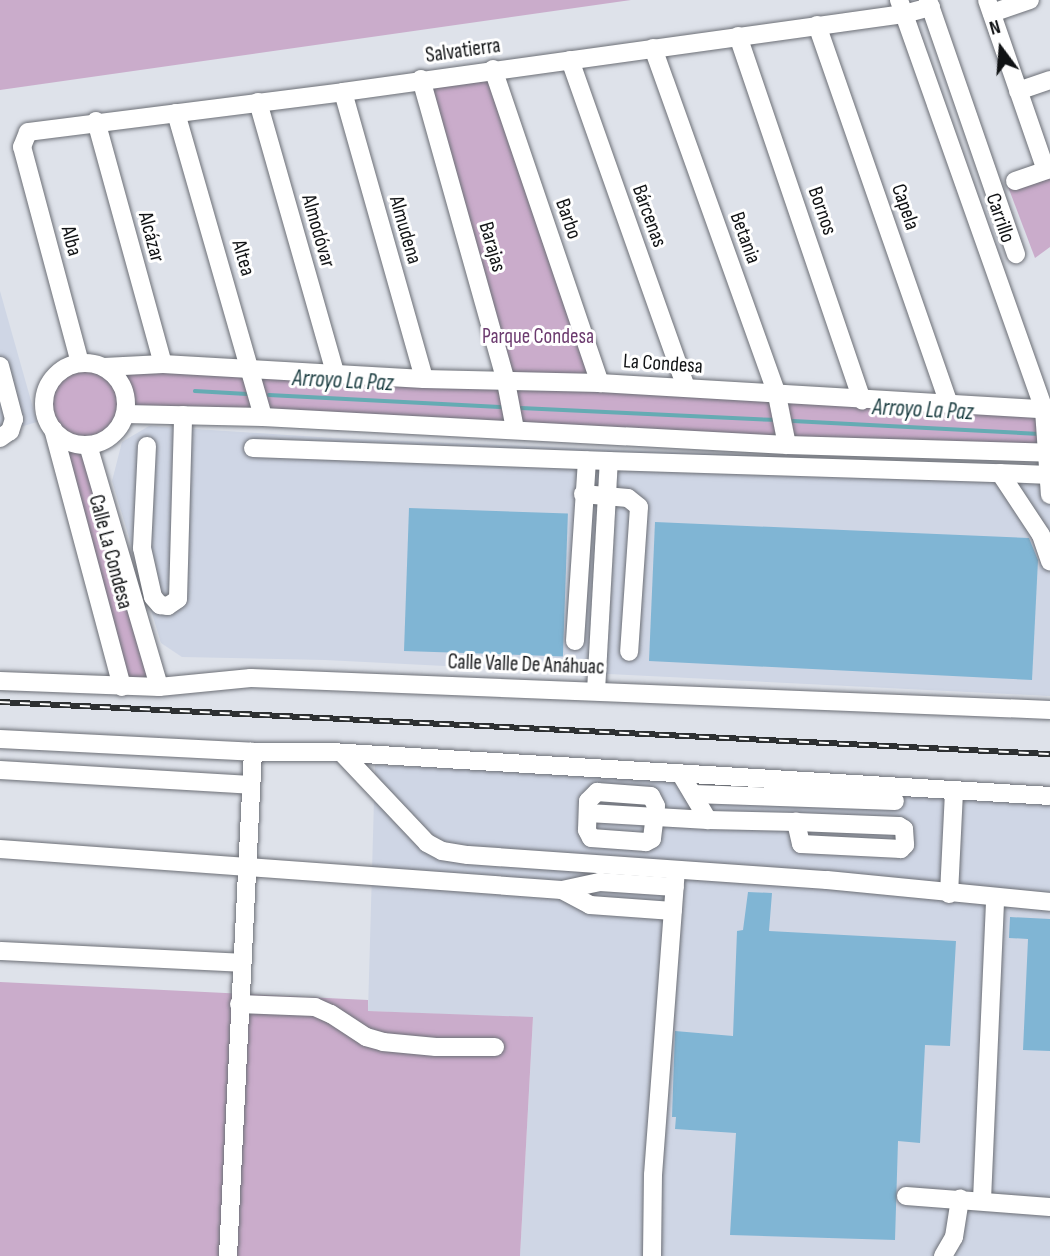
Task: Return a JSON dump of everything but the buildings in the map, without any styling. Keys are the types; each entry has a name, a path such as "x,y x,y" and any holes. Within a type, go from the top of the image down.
{"street":[{"path":"1015,181 1048,170 989,7 1030,0"},
{"path":"929,4 1016,254"},
{"name":"Salvatierra","path":"28,132 96,121 343,92 817,25 901,7 929,4"},
{"name":"Carrillo","path":"901,7 1046,413 1050,495"},
{"name":"Capela","path":"817,25 949,404"},
{"name":"Bornos","path":"738,36 862,401"},
{"name":"Betania","path":"653,48 777,395 787,445"},
{"name":"Bárcenas","path":"570,60 686,387"},
{"name":"Barbo","path":"493,69 600,383"},
{"name":"Barajas","path":"421,79 506,382 515,429"},
{"path":"1018,91 1050,80"},
{"name":"Almudena","path":"343,92 424,379"},
{"name":"Almodóvar","path":"258,102 335,373"},
{"name":"Altea","path":"176,113 252,368 263,416"},
{"name":"Alcázar","path":"96,121 163,364"},
{"name":"Alba","path":"28,132 22,147 80,363"},
{"path":"80,363 104,368 123,387 125,414 118,429 104,440 88,445 75,444 53,429 44,407 50,383 68,367 80,363"},
{"name":"La Condesa","path":"104,368 163,364 424,379 686,387 1046,413"},
{"path":"0,366 14,419 10,431 0,438"},
{"path":"125,414 263,416 787,445 1048,450"},
{"path":"147,446 142,548 153,597 160,605 168,606 177,599 183,415"},
{"name":"Calle La Condesa","path":"53,429 122,687"},
{"name":"Calle La Condesa","path":"88,445 159,687"},
{"path":"253,447 1047,475"},
{"path":"575,641 587,460"},
{"path":"596,691 609,461"},
{"path":"1000,473 1041,534 1050,561"},
{"path":"583,495 628,498 639,507 629,652"},
{"name":"Calle Valle De Anáhuac","path":"0,681 159,687 251,678 1048,709"},
{"path":"0,739 253,752 342,753 1050,796"},
{"path":"228,1256 253,752"},
{"path":"342,753 427,843 442,851 468,855 676,868 1050,902"},
{"path":"0,770 251,785"},
{"path":"680,773 708,820"},
{"path":"949,894 954,790"},
{"path":"693,794 895,801"},
{"path":"656,817 655,833 650,841 607,840 589,835 588,813 899,826 904,829 905,845 901,849 801,844 796,822"},
{"path":"0,849 562,890 600,882 675,887"},
{"path":"652,1256 653,1175 676,868"},
{"path":"562,890 579,902 590,905 673,911"},
{"path":"982,1200 995,898"},
{"path":"0,951 242,963"},
{"path":"239,1004 314,1007 331,1014 366,1037 383,1042 436,1047 495,1047"},
{"path":"906,1196 960,1198 1050,1207"},
{"path":"943,1256 957,1227 960,1198"}],"shaded area":[{"path":"0,291 37,422 0,433"},
{"path":"149,426 333,438 1050,468 1050,696 325,660 182,657 161,643 112,481 122,442"},
{"path":"375,765 1050,793 1050,1256 520,1256 533,1018 368,1011"}],"green space":[{"path":"0,0 631,0 0,90"},
{"name":"Parque Condesa","path":"493,69 600,383 1050,410 1050,453 126,414 118,429 105,440 89,445 159,687 122,687 53,429 44,407 50,383 58,374 80,363 104,367 506,382 421,79"},
{"path":"1050,169 1050,247 1035,258 1007,184"},
{"path":"0,982 368,1000 368,1011 533,1017 520,1256 0,1256"}],"waterway":[{"name":"Arroyo La Paz","path":"195,391 247,394"},
{"name":"Arroyo La Paz","path":"269,395 500,407"},
{"name":"Arroyo La Paz","path":"521,408 772,420"},
{"name":"Arroyo La Paz","path":"793,421 1040,434"}],"railway":[{"path":"0,702 1050,754"}]}
